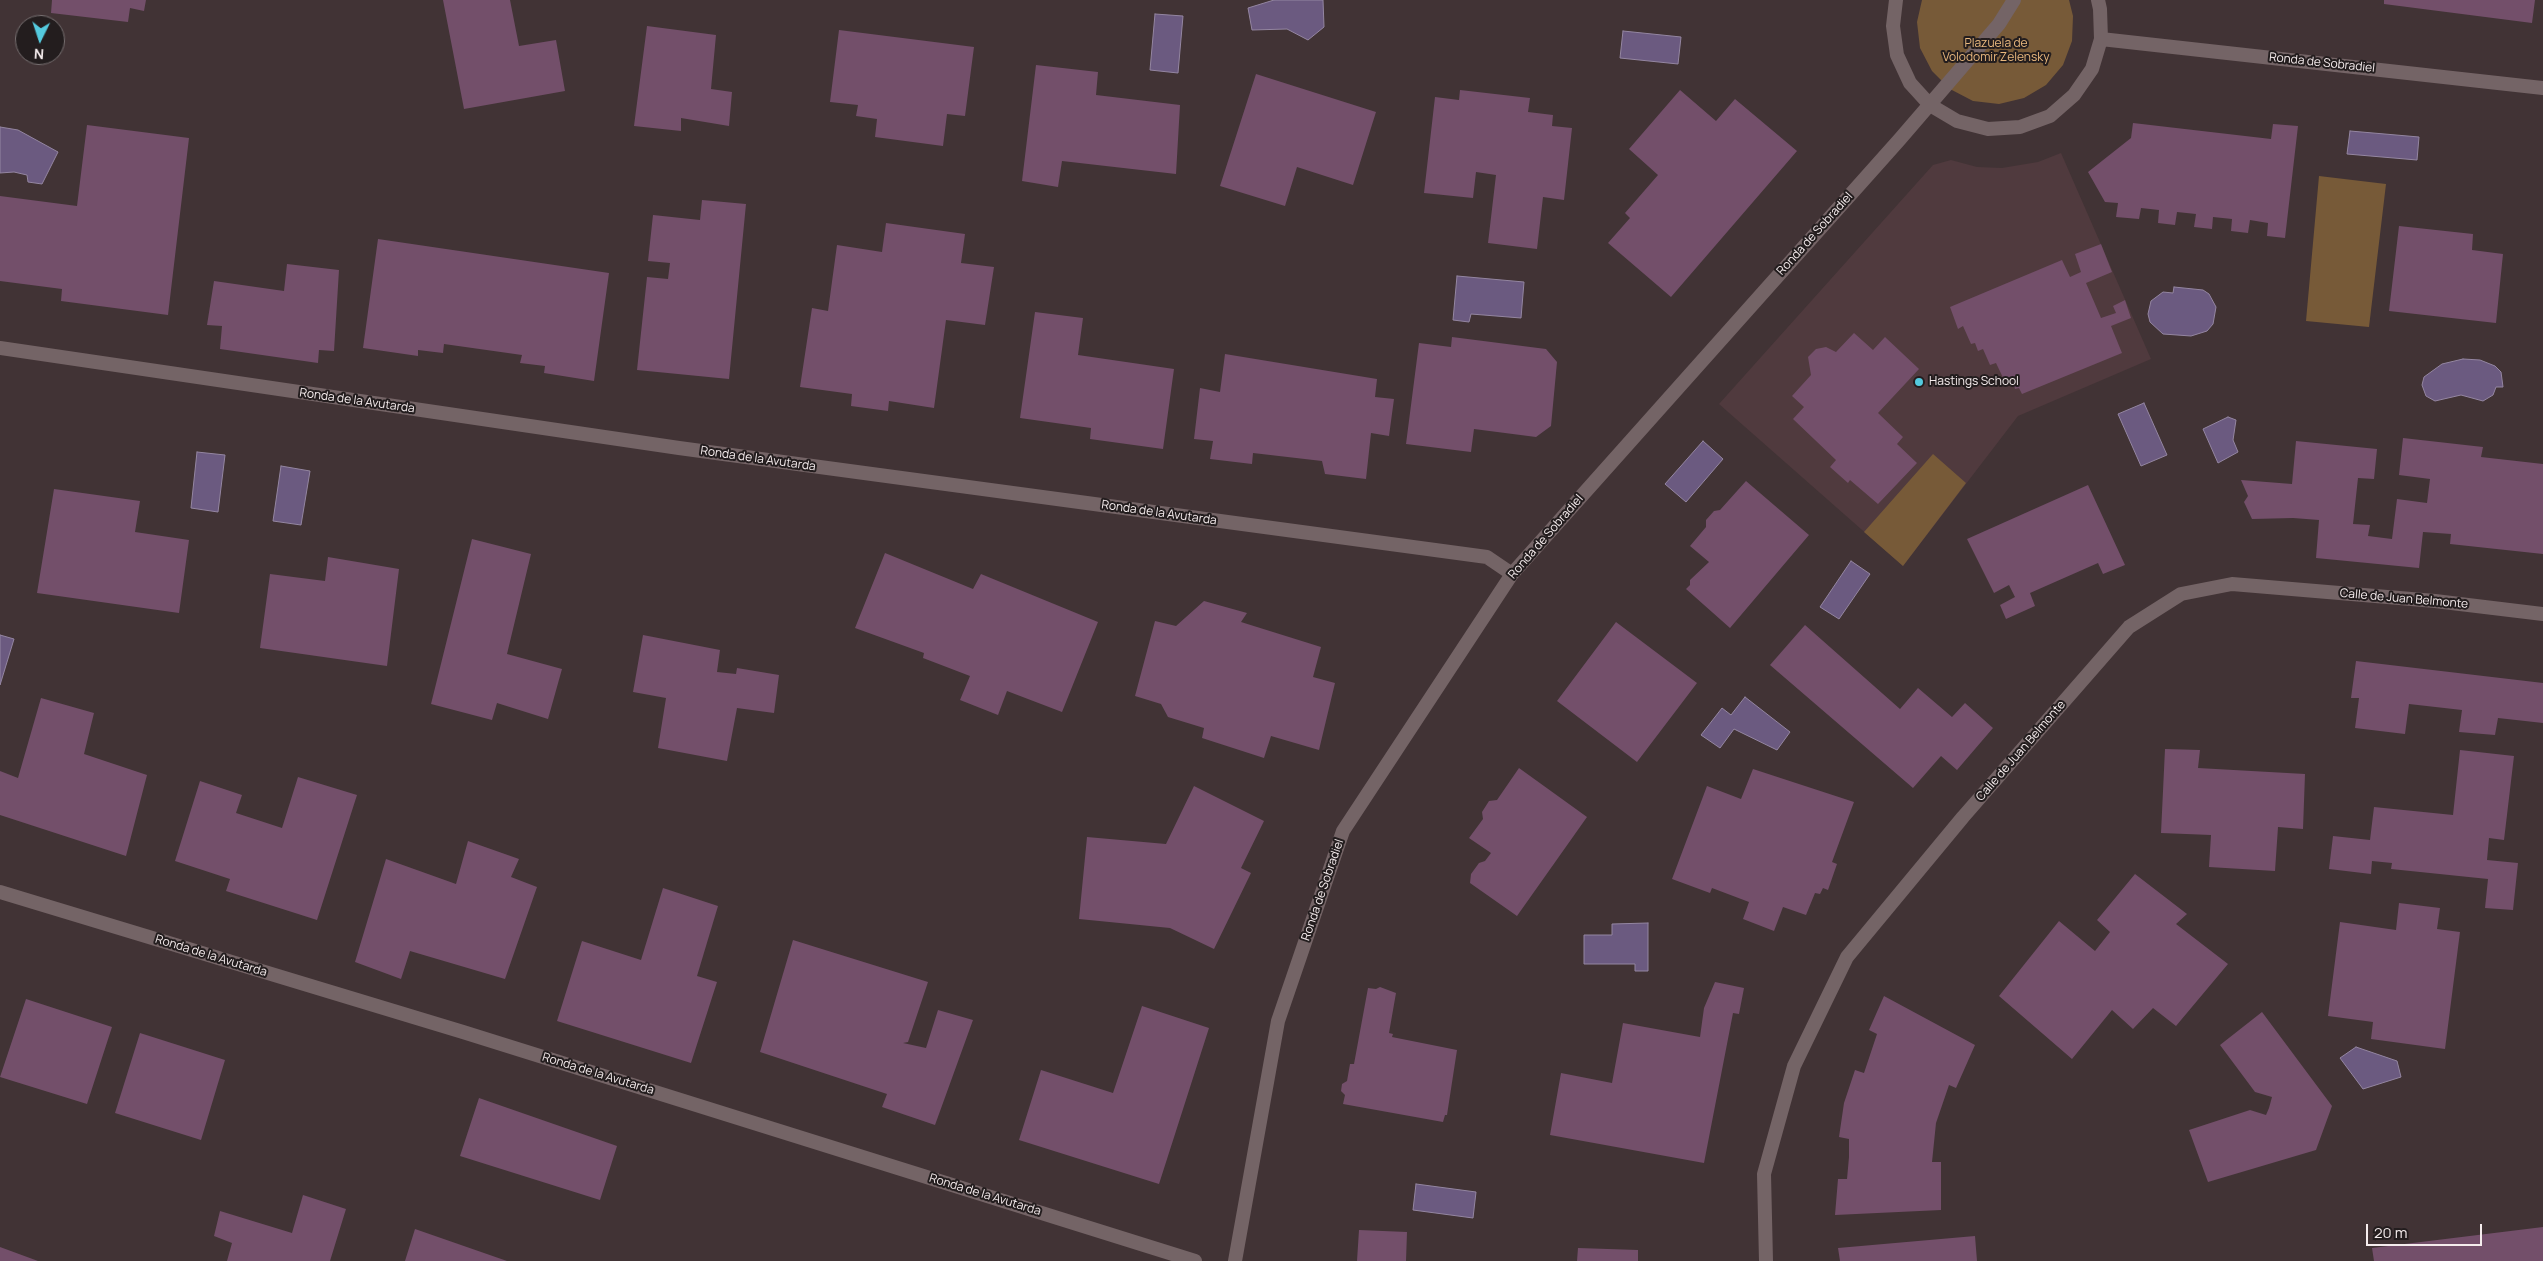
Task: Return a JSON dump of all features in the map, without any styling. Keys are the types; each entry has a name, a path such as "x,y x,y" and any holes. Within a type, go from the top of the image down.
{"street":[{"path":"1896,0 1893,26 1897,55 1910,82 1930,105 1957,121 1988,129 2020,127 2050,116 2074,95 2092,69 2101,38 2098,0"},
{"name":"Ronda de Sobradiel","path":"1235,1261 1278,1021 1343,831 1512,574 1930,105 1999,24 2014,0"},
{"name":"Ronda de Sobradiel","path":"2101,38 2543,88"},
{"name":"Ronda de la Avutarda","path":"0,348 679,448 1487,557 1512,574"},
{"name":"Calle de Juan Belmonte","path":"1766,1261 1764,1174 1794,1066 1847,957 1962,818 2129,627 2181,594 2232,584 2435,601 2543,614"},
{"name":"Ronda de la Avutarda","path":"0,892 463,1032 1195,1261"}],"shaded area":[{"path":"1274,0 1323,0 1324,27 1308,40 1287,29 1252,30 1248,8"},
{"path":"1155,14 1183,16 1178,73 1150,70"},
{"path":"1623,31 1681,37 1678,64 1620,58"},
{"path":"0,127 18,130 58,152 42,184 28,182 27,175 14,172 0,173"},
{"path":"2350,131 2419,137 2417,160 2347,154"},
{"name":"Hastings School","path":"2061,153 2151,359 2018,416 1903,566 1719,404 1933,165 1951,160 1977,167 2002,168 2038,162"},
{"path":"1457,276 1524,282 1521,318 1471,314 1469,322 1453,320"},
{"path":"2174,287 2203,290 2209,294 2216,307 2213,324 2207,331 2191,336 2163,334 2150,322 2148,314 2151,301 2163,292 2173,293"},
{"path":"2463,359 2480,360 2495,366 2501,372 2503,387 2496,387 2493,395 2483,401 2461,395 2435,401 2426,396 2422,385 2424,377 2442,364"},
{"path":"2144,403 2167,455 2141,466 2118,414"},
{"path":"2228,417 2236,420 2233,440 2238,452 2218,463 2203,429"},
{"path":"1703,441 1723,459 1686,502 1665,484"},
{"path":"197,452 225,455 218,512 191,508"},
{"path":"281,466 310,471 301,525 273,521"},
{"path":"1851,561 1870,574 1839,619 1820,607"},
{"path":"0,635 14,639 0,685"},
{"path":"1745,697 1790,732 1777,750 1734,729 1720,748 1701,735 1722,708 1731,715"},
{"path":"1648,923 1648,971 1635,971 1635,964 1584,964 1584,935 1612,935 1612,924"},
{"path":"2356,1047 2397,1061 2401,1077 2363,1089 2340,1058"},
{"path":"1416,1184 1476,1192 1473,1218 1413,1210"}],"green space":[{"name":"Plazuela de Volodomir Zelensky","path":"1922,0 2069,0 2073,16 2072,41 2063,65 2046,85 2024,98 1999,104 1973,101 1950,89 1932,71 1920,48 1917,22"},
{"path":"2319,176 2386,184 2369,327 2306,321"},
{"path":"1933,454 1966,483 1903,566 1864,532"}],"building":[{"path":"52,0 146,0 144,11 130,8 128,22 51,13"},
{"path":"443,0 510,0 519,46 556,40 565,91 464,109"},
{"path":"2384,0 2535,0 2532,23 2384,4"},
{"path":"647,26 716,35 711,89 732,92 729,126 681,118 681,131 634,126"},
{"path":"839,30 974,47 965,116 947,114 943,146 875,137 877,119 856,116 858,105 830,102"},
{"path":"1036,65 1098,72 1096,95 1180,105 1176,174 1062,161 1058,187 1022,181"},
{"path":"1256,74 1376,112 1353,185 1297,167 1285,206 1220,186"},
{"path":"1460,90 1530,98 1528,112 1553,115 1552,126 1572,128 1564,200 1543,197 1537,249 1488,243 1496,175 1476,172 1473,198 1424,193 1435,97 1459,100"},
{"path":"1680,90 1716,121 1735,99 1797,151 1671,297 1608,243 1630,218 1625,213 1658,175 1629,149"},
{"path":"2133,123 2271,139 2273,124 2298,126 2285,238 2267,236 2268,223 2250,220 2248,233 2231,231 2232,219 2213,217 2212,229 2194,227 2196,214 2177,212 2175,225 2158,223 2159,210 2141,208 2139,219 2116,217 2118,203 2105,202 2088,172 2131,138"},
{"path":"87,125 189,138 168,315 61,301 62,289 0,281 0,196 77,206"},
{"path":"702,200 746,204 729,379 637,370 647,277 668,279 670,263 648,261 653,215 700,220"},
{"path":"886,223 965,234 961,263 994,267 985,325 946,320 934,408 889,401 888,411 851,406 852,394 800,387 812,308 828,311 837,245 882,252"},
{"path":"2399,226 2473,234 2472,250 2503,254 2496,323 2389,311"},
{"path":"378,239 609,273 594,381 544,373 545,366 520,363 522,355 444,344 443,353 418,350 418,356 363,348"},
{"path":"2101,244 2112,272 2086,283 2101,318 2116,313 2113,306 2125,300 2131,318 2111,326 2122,353 2022,394 2019,388 2015,389 2014,384 2010,386 2008,383 2006,384 1996,363 1990,365 1983,349 1978,351 1975,343 1971,344 1963,326 1958,329 1950,307 2062,260 2070,277 2081,272 2075,254"},
{"path":"287,264 339,270 334,351 319,350 318,363 220,349 222,326 207,325 214,281 284,291"},
{"path":"1035,312 1083,318 1078,355 1174,369 1163,449 1090,439 1091,428 1020,418"},
{"path":"1854,333 1873,350 1885,337 1919,369 1878,413 1903,437 1897,444 1917,463 1878,504 1850,480 1848,483 1830,467 1836,460 1793,419 1804,407 1792,396 1811,375 1808,357 1816,349 1826,347 1836,352"},
{"path":"1452,337 1546,349 1557,362 1551,426 1536,437 1474,429 1471,452 1406,444 1419,343 1451,347"},
{"path":"1225,354 1377,379 1375,397 1394,399 1389,436 1371,433 1366,479 1325,474 1322,461 1253,453 1252,464 1210,459 1213,441 1194,439 1200,388 1220,392"},
{"path":"2403,438 2483,447 2481,457 2543,464 2543,554 2450,544 2451,534 2423,532 2419,568 2316,558 2319,520 2293,518 2252,519 2244,502 2248,496 2241,480 2292,484 2296,441 2377,449 2374,479 2358,478 2353,524 2370,525 2368,536 2392,539 2397,499 2427,503 2430,479 2399,475"},
{"path":"1746,481 1809,535 1730,628 1686,589 1690,585 1690,580 1709,562 1690,546 1706,527 1706,520 1714,511 1720,510"},
{"path":"2088,485 2125,565 2103,574 2098,563 2030,593 2035,606 2006,619 2000,605 2015,597 2009,585 1994,593 1967,539"},
{"path":"54,489 140,501 135,532 189,540 179,613 37,593"},
{"path":"472,539 531,554 507,654 562,669 548,719 497,703 492,720 431,704"},
{"path":"885,553 973,589 981,574 1098,622 1062,712 1007,691 998,715 960,700 970,676 923,658 924,653 855,628"},
{"path":"328,557 399,569 387,666 260,648 270,574 325,581"},
{"path":"1204,601 1247,613 1241,622 1321,647 1313,677 1335,683 1319,750 1271,736 1264,758 1202,738 1204,728 1168,717 1161,704 1135,696 1155,621 1176,626"},
{"path":"1616,622 1697,683 1637,762 1557,701"},
{"path":"1805,625 1900,709 1918,688 1952,717 1965,703 1993,728 1957,770 1941,756 1913,788 1770,665"},
{"path":"643,635 720,650 717,672 736,674 737,668 779,675 774,713 737,708 727,761 658,748 666,698 633,692"},
{"path":"2356,661 2543,683 2543,723 2498,718 2495,735 2459,732 2462,710 2409,704 2405,734 2355,728 2359,698 2351,698"},
{"path":"41,698 94,713 84,754 147,775 126,856 0,815 0,771 18,778"},
{"path":"2165,749 2200,750 2198,768 2305,774 2303,829 2278,827 2275,871 2209,867 2211,835 2161,833"},
{"path":"2460,750 2514,756 2504,840 2489,838 2487,860 2518,863 2513,910 2485,908 2488,879 2391,869 2392,863 2372,861 2371,874 2329,869 2333,836 2370,840 2374,807 2453,815"},
{"path":"1519,768 1587,817 1517,916 1470,883 1471,874 1479,863 1485,861 1491,853 1469,838 1483,819 1482,812 1489,801 1497,800"},
{"path":"1753,769 1854,802 1832,862 1837,864 1828,890 1823,888 1820,894 1815,893 1806,915 1783,907 1774,931 1743,919 1749,902 1712,888 1710,893 1672,879 1707,786 1741,799"},
{"path":"298,777 357,795 317,920 226,891 230,879 175,861 200,781 242,795 236,813 282,828"},
{"path":"1194,786 1264,821 1241,868 1251,873 1214,949 1170,928 1079,919 1087,837 1166,844"},
{"path":"468,841 519,859 511,877 537,887 505,979 410,951 401,979 355,962 386,859 456,884"},
{"path":"2135,874 2187,914 2176,924 2228,964 2176,1026 2153,1008 2133,1029 2112,1010 2072,1059 1999,996 2059,921 2095,951 2110,932 2097,920"},
{"path":"663,888 718,906 697,976 717,982 691,1063 557,1021 582,941 641,960"},
{"path":"2399,903 2440,908 2437,929 2460,932 2445,1049 2371,1039 2373,1022 2328,1016 2340,922 2396,930"},
{"path":"793,940 928,982 908,1042 903,1043 926,1048 938,1010 973,1020 935,1125 882,1107 887,1094 760,1052"},
{"path":"1715,982 1744,988 1739,1014 1733,1013 1704,1163 1550,1135 1561,1073 1612,1083 1623,1023 1700,1037 1704,1008"},
{"path":"1380,987 1396,993 1389,1033 1393,1034 1392,1037 1457,1050 1447,1115 1445,1115 1443,1122 1343,1104 1345,1095 1341,1091 1342,1084 1347,1081 1350,1064 1354,1064 1368,988 1376,989"},
{"path":"1884,996 1975,1045 1956,1088 1949,1085 1936,1123 1932,1162 1941,1162 1941,1210 1835,1215 1838,1179 1847,1179 1849,1157 1849,1139 1839,1137 1844,1103 1855,1070 1864,1073 1877,1034 1869,1030"},
{"path":"26,999 112,1027 87,1104 0,1077"},
{"path":"1142,1006 1209,1028 1159,1184 1019,1140 1041,1070 1113,1093"},
{"path":"2262,1012 2332,1106 2316,1150 2208,1182 2189,1130 2250,1110 2266,1115 2269,1108 2272,1097 2255,1092 2220,1045"},
{"path":"140,1033 225,1060 201,1140 115,1113"},
{"path":"479,1098 617,1146 600,1200 460,1156"},
{"path":"303,1195 346,1209 330,1261 227,1261 232,1243 214,1236 220,1211 292,1233"},
{"path":"2543,1227 2543,1261 2374,1261 2372,1248"},
{"path":"415,1229 507,1261 405,1261"},
{"path":"1359,1230 1407,1232 1406,1261 1357,1261"},
{"path":"1975,1236 1977,1261 1840,1261 1838,1248"},
{"path":"0,1247 38,1261 0,1261"},
{"path":"1578,1248 1638,1250 1638,1261 1577,1261"}],"place":[{"name":"Hastings School","path":"1919,382"}]}
